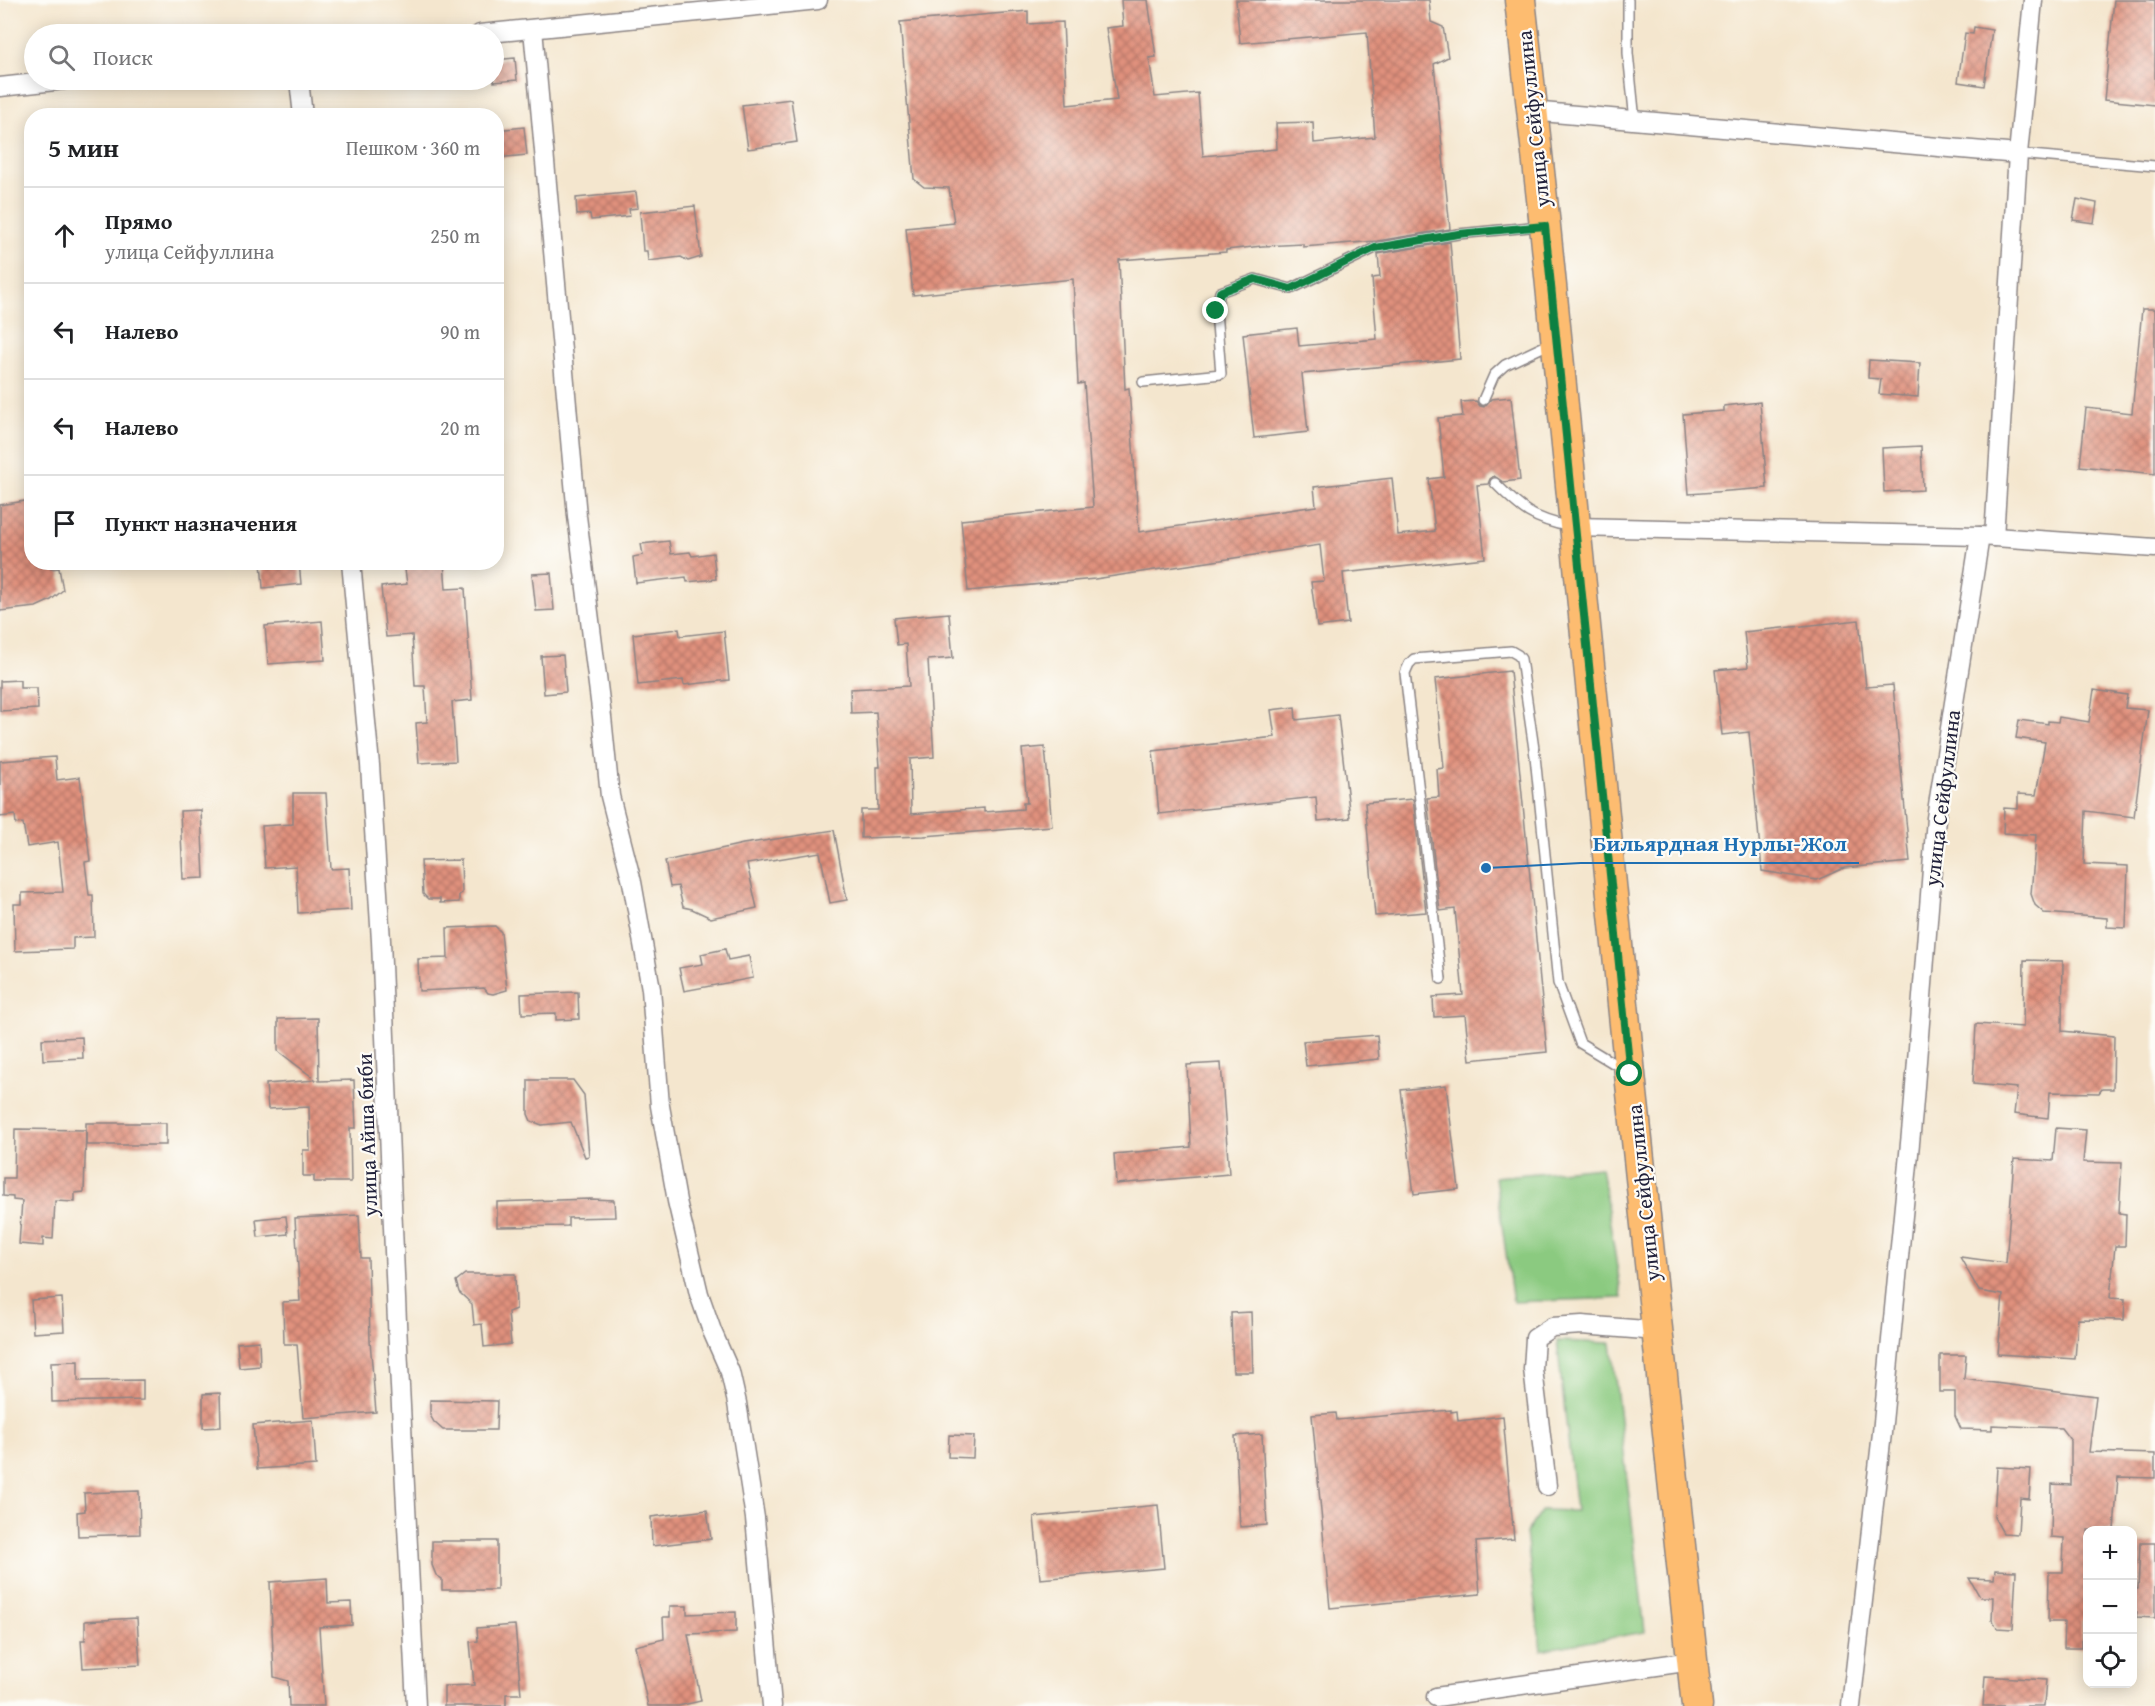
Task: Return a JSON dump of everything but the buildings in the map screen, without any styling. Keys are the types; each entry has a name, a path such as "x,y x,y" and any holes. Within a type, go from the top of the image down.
{"main road":[{"name":"улица Сейфуллина","path":"1520,0 1697,1706"}],"street":[{"path":"504,32 818,0"},
{"name":"улица Сейфуллина","path":"1851,1706 1882,1433 1911,1136 1936,818 1987,536 2018,154 2034,0"},
{"path":"533,29 577,516 610,796 632,882 651,989 660,1106 677,1201 699,1294 730,1372 737,1403 755,1518 772,1706"},
{"path":"0,87 24,84"},
{"path":"301,90 302,108"},
{"path":"1531,111 2018,154"},
{"path":"1574,527 1987,536 2155,548"},
{"name":"улица Айша биби","path":"352,570 369,753 381,941 416,1706"},
{"path":"1547,1486 1533,1370 1535,1338 1552,1327 1582,1324 1658,1331"},
{"path":"1436,1697 1692,1661"}],"lane":[{"path":"1628,0 1628,53 1635,121"},
{"path":"2018,154 2155,166"},
{"path":"1143,382 1221,374 1217,347 1216,311 1220,292 1255,279 1291,289 1375,248 1458,234 1545,226"},
{"path":"1483,400 1494,375 1505,365 1556,341"},
{"path":"1495,483 1520,509 1545,522 1574,527"},
{"path":"1441,979 1406,673 1409,664 1414,659 1511,651 1521,659 1535,756 1558,983 1580,1044 1630,1074"}],"green space":[{"path":"1601,1167 1622,1298 1513,1302 1495,1177"},
{"path":"1557,1341 1611,1343 1645,1632 1541,1650 1526,1533 1542,1510 1576,1511"}],"place":[{"name":"Бильярдная Нурлы-Жол","path":"1486,868"}],"route":[{"path":"1216,311 1220,292 1255,279 1291,289 1375,248 1458,234 1545,226 1630,1074"}]}
